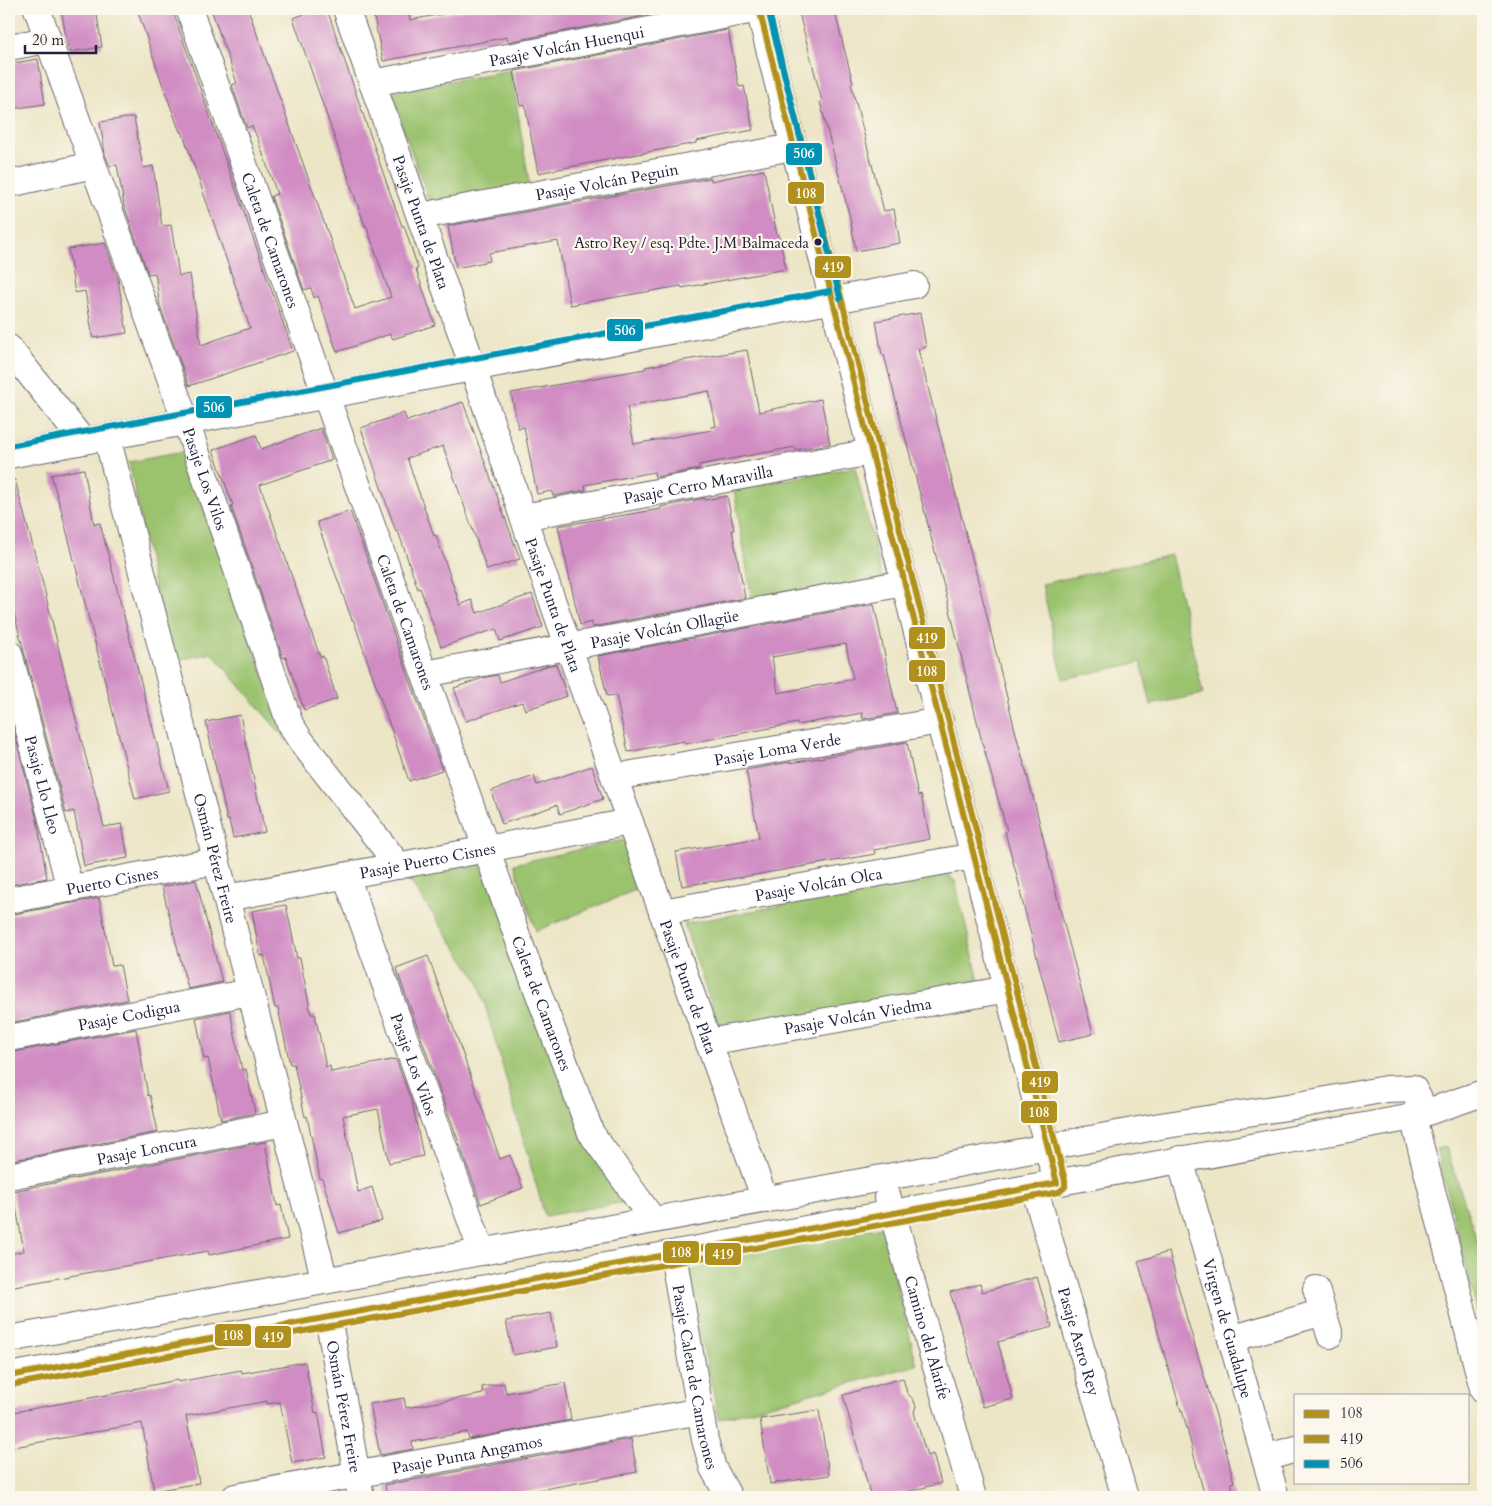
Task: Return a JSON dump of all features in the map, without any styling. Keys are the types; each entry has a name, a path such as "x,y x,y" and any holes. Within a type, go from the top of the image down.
{"street":[{"name":"Pasaje Los Vilos","path":"37,9 186,422 290,724 300,741 399,866"},
{"name":"Caleta de Camarones","path":"189,9 520,944 591,1133 654,1220"},
{"name":"Pasaje Punta de Plata","path":"346,9 473,368 568,646 765,1200"},
{"name":"Pasaje Volcán Huenqui","path":"372,84 759,9"},
{"name":"Pasaje Astro Rey","path":"759,9 1048,1147 1045,1185 1125,1497"},
{"path":"9,47 48,40"},
{"name":"Pasaje Volcán Peguin","path":"420,216 794,147"},
{"path":"9,184 94,166"},
{"path":"9,455 914,285"},
{"name":"Osmán Pérez Freire","path":"9,348 95,439 216,861 325,1281"},
{"name":"Pasaje Cerro Maravilla","path":"523,517 872,452"},
{"name":"Pasaje Volcán Ollagüe","path":"425,674 904,583"},
{"name":"Pasaje Llo Lleo","path":"9,653 70,888"},
{"name":"Pasaje Loma Verde","path":"615,778 940,721"},
{"name":"Pasaje Puerto Cisnes","path":"226,898 630,822"},
{"name":"Pasaje Volcán Olca","path":"662,912 974,856"},
{"name":"Puerto Cisnes","path":"9,900 216,861"},
{"name":"Pasaje Los Vilos","path":"346,876 482,1252"},
{"name":"Pasaje Volcán Viedma","path":"708,1042 1008,989"},
{"name":"Pasaje Codigua","path":"9,1038 250,992"},
{"path":"9,1339 1160,1126 1294,1106 1386,1089 1413,1088 1420,1101 1413,1117 1483,1389"},
{"path":"9,1376 1413,1117 1483,1093"},
{"name":"Pasaje Loncura","path":"9,1176 284,1123"},
{"name":"Virgen de Guadalupe","path":"1180,1159 1276,1497"},
{"name":"Camino del Alarife","path":"882,1178 973,1497"},
{"name":"Pasaje Caleta de Camarones","path":"673,1254 708,1454 728,1497"},
{"path":"1231,1339 1323,1312"},
{"name":"Osmán Pérez Freire","path":"328,1317 359,1486"},
{"name":"Pasaje Punta Angamos","path":"235,1497 359,1486 700,1411"},
{"path":"1265,1458 1294,1450"}],"green space":[{"path":"511,70 530,189 432,209 390,92"},
{"path":"183,452 287,741 212,653 173,661 149,563 129,462"},
{"path":"855,467 883,582 753,606 734,489"},
{"path":"1171,555 1203,694 1151,705 1141,662 1063,679 1042,584"},
{"path":"624,840 640,888 536,931 514,864"},
{"path":"477,863 481,865 636,1200 545,1216 478,980 410,881 413,875"},
{"path":"947,874 955,881 980,985 720,1030 684,924"},
{"path":"1446,1147 1483,1258 1483,1334 1436,1149"},
{"path":"882,1227 917,1365 719,1419 684,1262"}],"building":[{"path":"61,9 96,9 102,47 69,52"},
{"path":"137,9 172,9 293,351 189,386 160,306 155,273 148,274 124,205 117,165 110,166 105,154 100,122 134,117 143,168 153,166 162,226 171,225 179,276 190,274 201,345 250,328 182,131 180,132 163,86"},
{"path":"211,9 248,9 355,309 391,297 293,18 320,9 327,9 389,190 402,226 404,226 435,325 393,339 390,334 337,352 318,296 314,298 311,288 304,290 271,196 277,194 252,126 247,128 232,85 237,83"},
{"path":"470,9 680,9 508,42 507,37 383,61 374,17 408,10 410,20"},
{"path":"798,9 834,9 853,83 851,84 884,211 894,209 900,243 856,251 850,218 820,102 822,101"},
{"path":"728,30 739,87 744,86 753,130 696,141 696,143 538,173 525,105 520,106 514,71"},
{"path":"38,59 45,104 11,109 9,64"},
{"path":"764,170 786,269 682,288 681,286 570,305 558,241 489,253 490,261 456,268 448,226 711,178 711,181"},
{"path":"105,243 118,279 127,333 93,338 85,291 75,293 68,249"},
{"path":"920,313 926,347 918,349 1093,1034 1059,1042 1005,832 1007,831 982,742 884,355 882,355 876,321"},
{"path":"747,350 759,412 821,399 830,444 796,450 795,447 699,465 699,469 655,477 654,472 585,485 586,490 553,496 552,491 537,494 524,427 518,428 511,393 645,369 645,367","holes":["709,391 716,426 711,427 712,430 634,444 627,407"]},
{"path":"463,402 520,559 487,570 443,446 407,458 434,536 436,535 460,605 472,600 477,613 532,594 543,627 500,641 496,629 441,647 398,531 396,532 361,428 404,413 407,421"},
{"path":"321,428 332,460 260,485 320,657 323,656 337,699 304,710 286,657 283,658 213,450 256,435 261,449"},
{"path":"84,469 94,524 100,523 169,791 135,799 51,475"},
{"path":"15,480 104,827 122,824 128,858 84,866 74,811 66,813 9,594 9,481"},
{"path":"727,496 745,598 592,627 592,622 580,625 558,526 661,509 661,507 705,498 705,500"},
{"path":"350,511 442,770 409,781 317,522"},
{"path":"874,604 897,713 863,719 862,713 685,744 684,741 628,752 616,695 607,696 598,656","holes":["846,644 853,679 778,693 772,657"]},
{"path":"556,664 567,696 525,710 522,702 466,721 454,688 498,675 500,682"},
{"path":"9,712 37,820 47,878 9,885"},
{"path":"240,715 265,832 233,838 229,820 227,820 206,722"},
{"path":"907,742 918,796 921,795 930,839 874,850 875,854 682,886 676,852 759,838 746,770"},
{"path":"592,766 603,799 560,814 557,805 502,824 491,791 534,776 537,785"},
{"path":"196,880 222,982 188,989 162,887"},
{"path":"99,898 112,966 120,965 127,1000 9,1023 9,915"},
{"path":"286,905 297,958 300,958 311,1014 315,1014 326,1067 330,1066 331,1072 396,1059 413,1106 423,1156 389,1163 378,1109 343,1116 358,1192 372,1187 382,1221 339,1233 322,1178 320,1179 294,1064 290,1064 278,1008 275,1008 264,955 260,956 252,911"},
{"path":"428,956 500,1159 510,1155 523,1188 481,1204 396,968"},
{"path":"230,1011 242,1070 246,1069 255,1113 221,1120 208,1058 204,1059 196,1018"},
{"path":"136,1029 148,1096 150,1095 158,1132 9,1161 9,1053"},
{"path":"265,1142 277,1206 281,1205 288,1239 209,1255 208,1251 9,1287 9,1254 24,1251 13,1191"},
{"path":"1169,1252 1225,1446 1234,1482 1231,1483 1235,1497 1205,1497 1182,1410 1138,1261"},
{"path":"1037,1277 1052,1327 998,1342 1013,1399 983,1407 950,1292 980,1284 982,1292"},
{"path":"551,1313 557,1347 513,1355 506,1321"},
{"path":"305,1362 315,1413 318,1412 326,1457 292,1463 280,1402 267,1404 267,1401 186,1416 199,1483 154,1491 142,1423 9,1448 9,1413 177,1380 178,1382 241,1370 242,1373"},
{"path":"903,1378 907,1393 913,1399 916,1406 914,1412 927,1456 933,1454 941,1483 888,1497 871,1497 843,1395"},
{"path":"504,1383 506,1393 565,1383 571,1420 469,1439 467,1432 412,1442 413,1449 380,1455 370,1404 404,1398 406,1408 483,1394 482,1387"},
{"path":"819,1410 829,1475 770,1484 760,1419"},
{"path":"631,1439 637,1472 500,1497 387,1497 385,1485"}],"transit line":[{"name":"108","path":"9,1376 1057,1183 759,9"},
{"name":"419","path":"11,1385 1059,1192 1065,1187 768,9"},
{"name":"506","path":"768,9 840,298"},
{"name":"506","path":"9,446 830,291"}],"place":[{"name":"Astro Rey / esq. Pdte. J.M Balmaceda","path":"818,242"}]}
